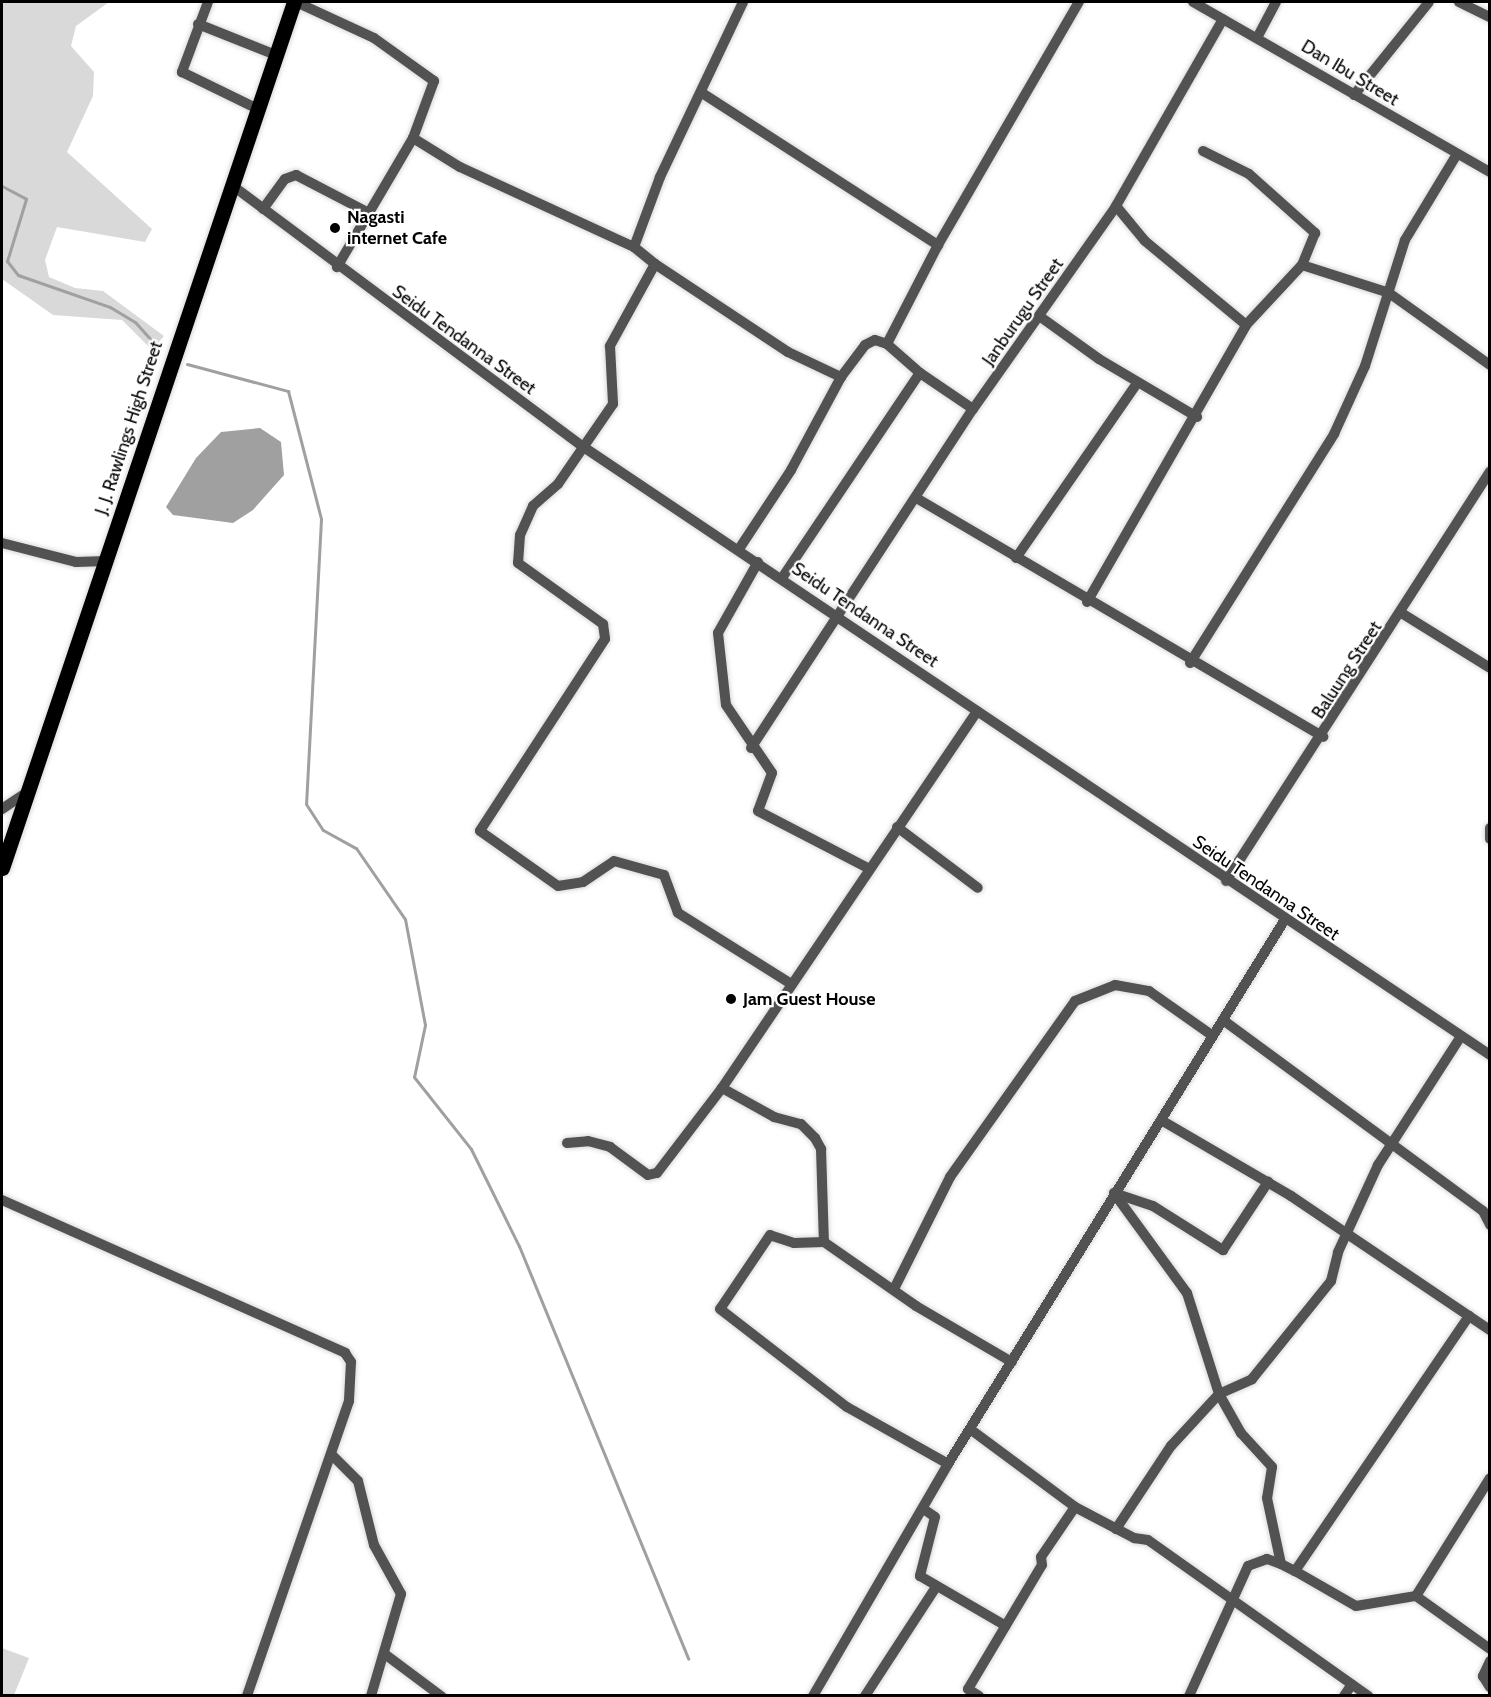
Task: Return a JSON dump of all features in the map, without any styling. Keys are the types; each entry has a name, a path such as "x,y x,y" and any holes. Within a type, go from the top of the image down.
{"main road":[{"name":"J. J. Rawlings High Street","path":"2,868 5,845 27,793 107,561 295,2"}],"street":[{"path":"208,2 182,72 258,109"},
{"path":"295,2 374,38 429,74 432,88 413,138 337,267"},
{"path":"634,247 660,177 702,93 743,2"},
{"path":"886,344 938,245 1079,2"},
{"name":"Dan Ibu Street","path":"1193,2 1257,36 1490,172"},
{"path":"1257,36 1276,2"},
{"path":"1354,94 1429,2"},
{"path":"1459,2 1490,17"},
{"name":"Janburugu Street","path":"751,748 840,619 973,410 1042,318 1116,206 1224,19"},
{"path":"198,24 276,55"},
{"path":"702,93 938,245"},
{"path":"413,138 460,167 634,247 788,352 841,377"},
{"path":"1088,602 1197,417 1246,325 1302,265 1315,233 1249,174 1203,151"},
{"path":"1190,663 1334,434 1365,366 1414,220 1457,154"},
{"path":"263,209 285,179 296,175 369,213"},
{"name":"Seidu Tendanna Street","path":"233,186 337,267 585,448 782,578 1284,921 1460,1038 1490,1055"},
{"path":"1116,206 1145,241 1246,325"},
{"path":"656,264 610,346 613,404 585,448 533,506 517,557 531,573 603,624 605,639 480,831 558,886 583,882 614,861 664,875 678,914 791,984"},
{"path":"1302,265 1389,293 1490,365"},
{"path":"1042,318 1137,383 1197,417"},
{"path":"739,549 791,470 841,377 865,345 875,340 886,344 920,373 973,410"},
{"path":"782,578 920,373"},
{"path":"1016,558 1137,383"},
{"name":"Baluung Street","path":"1226,881 1403,614 1490,472"},
{"path":"918,499 1190,663 1323,737"},
{"path":"2,543 76,562 107,561"},
{"path":"758,562 718,633 722,693 751,748 772,773 758,812 868,868"},
{"path":"1403,614 1490,668"},
{"path":"567,1143 610,1147 648,1175 657,1173 722,1088 868,868 977,711"},
{"path":"2,809 27,793"},
{"path":"897,827 978,888"},
{"path":"1490,828 1490,839"},
{"path":"813,1695 925,1510 948,1464 1284,921"},
{"path":"894,1289 950,1177 1075,1001 1115,985 1149,991 1213,1036"},
{"path":"1223,1020 1389,1145 1483,1211 1490,1226"},
{"path":"1116,1529 1172,1446 1219,1394 1252,1379 1331,1281 1347,1235 1389,1145 1460,1038"},
{"path":"722,1088 774,1118 801,1124 815,1138 820,1149 824,1242"},
{"path":"1161,1119 1268,1182 1490,1330"},
{"path":"1114,1193 1153,1206 1223,1250 1268,1182"},
{"path":"1114,1193 1187,1293 1219,1394 1241,1433 1272,1467 1267,1498 1281,1564"},
{"path":"2,1200 345,1353 351,1362 349,1401 247,1695"},
{"path":"948,1464 847,1407 720,1309 770,1235 794,1243 824,1242 894,1289 1012,1362"},
{"path":"1295,1571 1469,1316"},
{"path":"970,1429 1075,1507 1116,1529 1148,1540 1368,1695"},
{"path":"331,1454 358,1481 374,1545 401,1594 386,1655 371,1695"},
{"path":"1416,1596 1490,1478"},
{"path":"979,1695 968,1689 1042,1565 1041,1557 1075,1507"},
{"path":"925,1510 935,1517 920,1576 1006,1626"},
{"path":"1189,1695 1229,1598 1248,1566 1267,1559 1295,1571 1356,1606 1416,1596 1490,1649"},
{"path":"865,1695 936,1587"},
{"path":"386,1655 440,1695"},
{"path":"1490,1660 1483,1676 1490,1687"},
{"path":"1344,1695 1352,1684"}],"shaded area":[{"path":"2,2 109,2 76,26 71,46 94,72 93,96 67,152 152,229 145,242 57,227 45,260 49,277 75,288 103,291 164,336 152,350 122,320 53,315 2,279"},
{"path":"260,428 281,442 284,475 253,510 233,523 173,515 166,507 196,458 221,432"},
{"path":"2,1648 29,1658 14,1695 2,1695"}],"waterway":[{"path":"2,186 26,199 7,261 18,275 110,307 135,322 159,349"},
{"path":"187,364 288,391 321,519 306,804 323,830 356,848 405,919 425,1025 414,1077 471,1149 519,1246 688,1659"}],"place":[{"name":"Nagasti internet Cafe","path":"335,228"},
{"name":"Jam Guest House","path":"731,999"}]}
